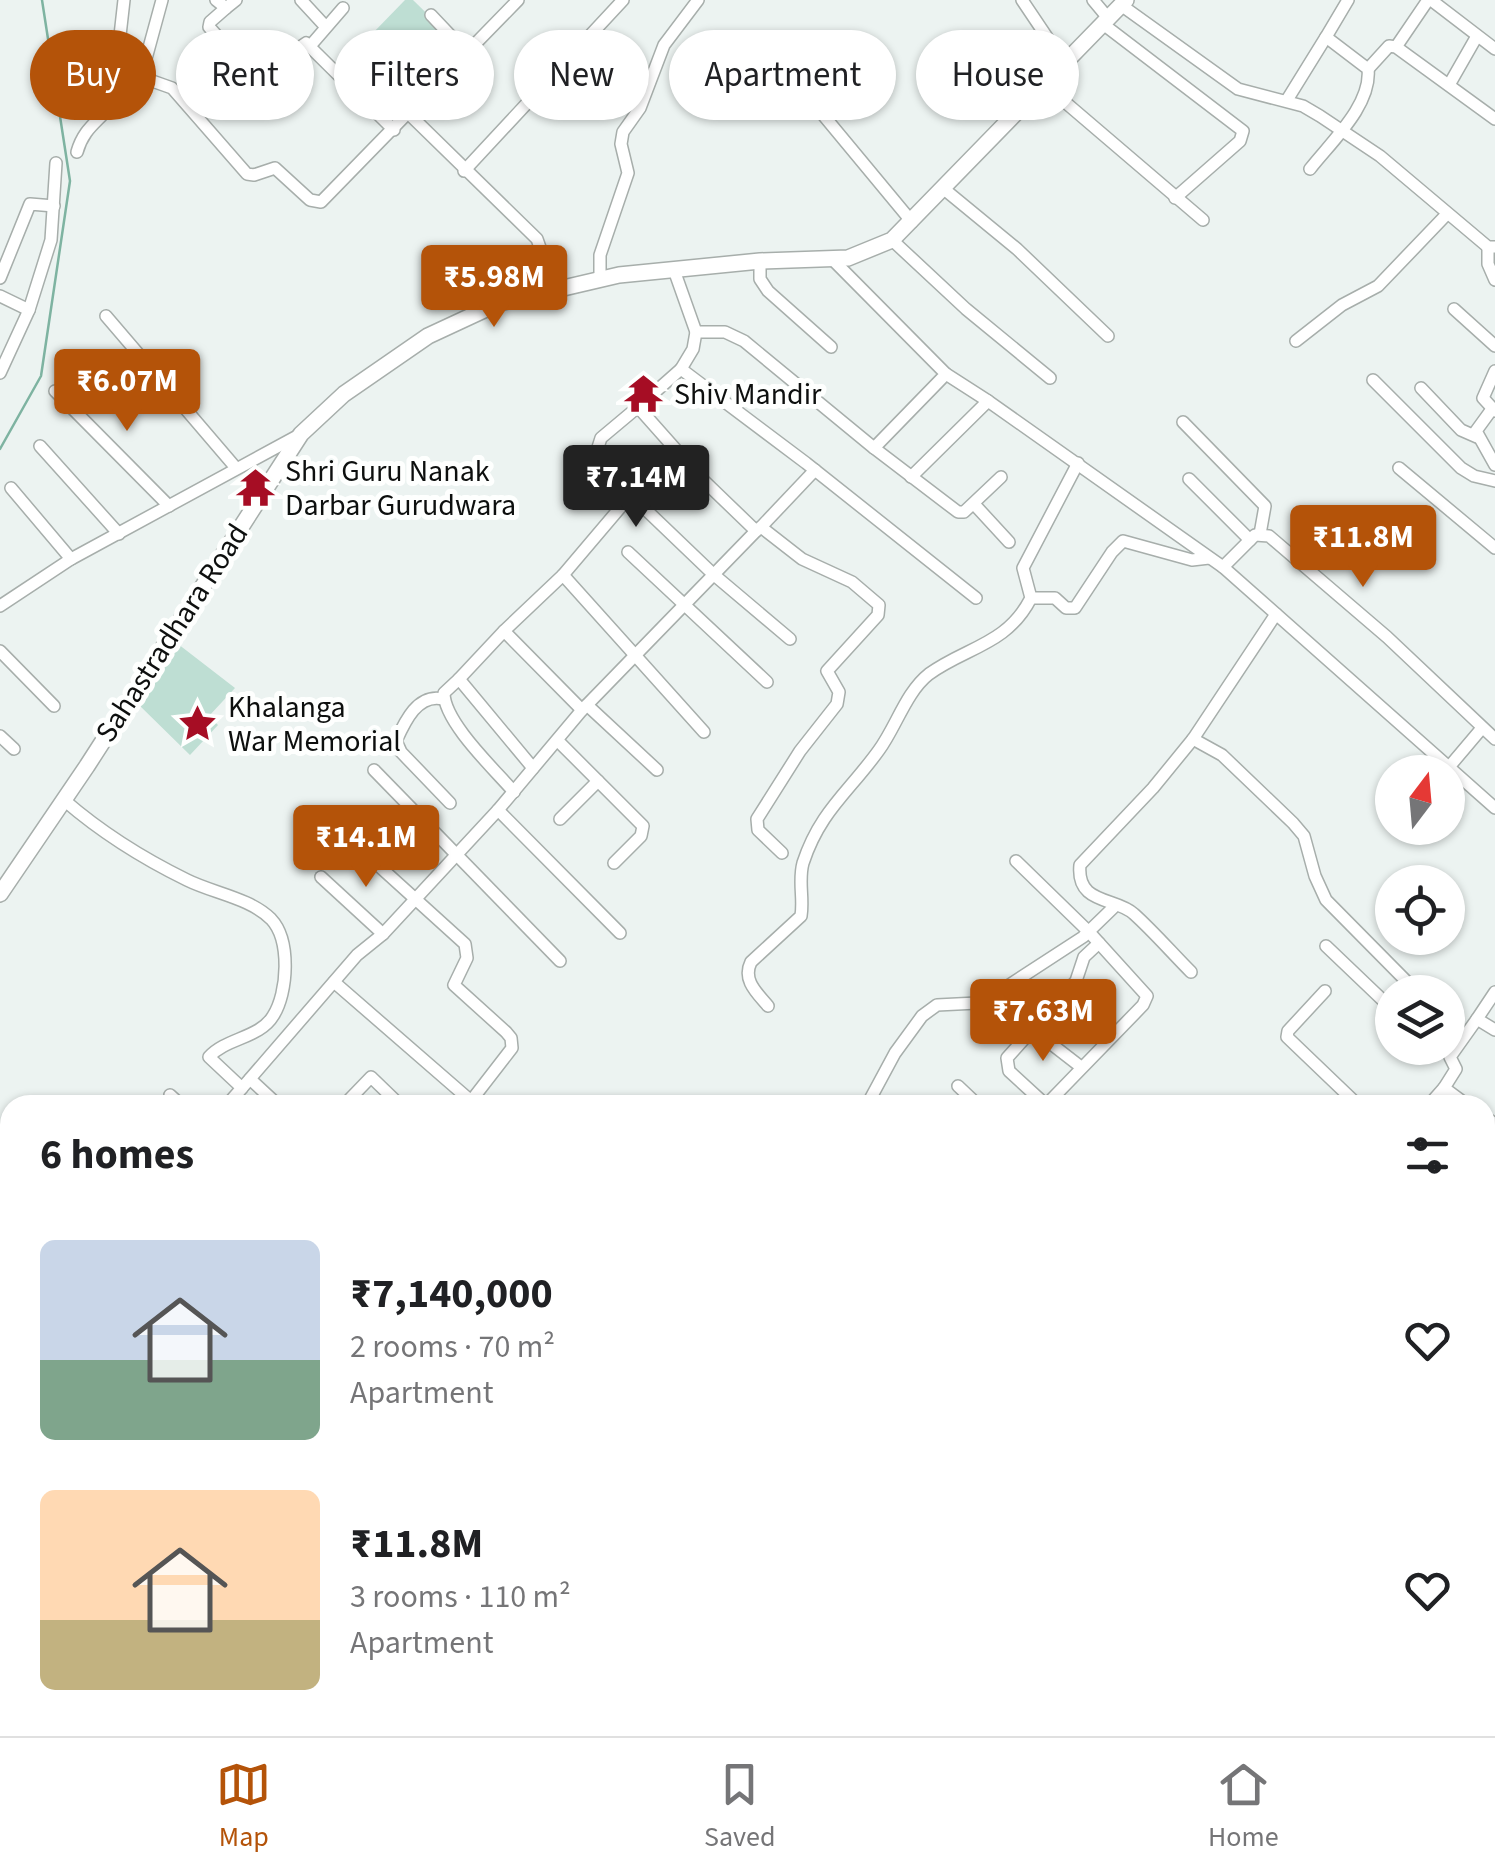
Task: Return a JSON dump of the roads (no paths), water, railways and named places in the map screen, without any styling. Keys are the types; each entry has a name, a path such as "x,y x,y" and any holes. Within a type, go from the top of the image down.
{"main road":[{"name":"Sahastradhara Road","path":"1079,49 1124,2"},
{"name":"Sahastradhara Road","path":"0,894 301,434 344,394 428,336 499,303 600,280 674,270 760,261 848,258 892,240 1010,120"}],"street":[{"path":"121,30 124,0"},
{"path":"154,30 162,0"},
{"path":"301,0 325,26"},
{"path":"464,171 623,0"},
{"path":"600,280 600,255 628,173 621,144 624,132 640,108 664,46 698,0"},
{"path":"1022,0 1042,30"},
{"path":"1093,0 1105,21 1243,131 1240,141 1175,198"},
{"path":"1286,100 1348,0"},
{"path":"1396,47 1429,0 1495,49"},
{"path":"488,30 514,1"},
{"path":"1124,2 1238,90 1303,106 1380,156 1491,247 1488,264 1495,280"},
{"path":"212,30 210,22 226,3"},
{"path":"314,40 342,8"},
{"path":"431,15 445,30"},
{"path":"1449,86 1477,36"},
{"path":"1326,37 1368,69"},
{"path":"1310,168 1341,130 1363,96 1368,69 1389,46 1396,47 1495,119"},
{"path":"314,49 394,130"},
{"path":"156,82 172,88 247,174 275,168 316,203 328,200 403,120"},
{"path":"1079,115 1203,220"},
{"path":"78,152 87,130 97,120"},
{"path":"415,120 537,239 543,256 534,295"},
{"path":"827,120 912,222"},
{"path":"0,373 30,310 51,240 56,163"},
{"path":"944,189 1017,248 1108,336"},
{"path":"0,278 30,204 54,206"},
{"path":"1296,341 1342,305 1378,286 1447,214"},
{"path":"892,240 966,309 1050,378"},
{"path":"832,259 946,374 1223,566 1435,755"},
{"path":"760,261 760,279 768,292 831,348"},
{"path":"674,270 696,332 693,349 681,369 601,438 594,460 713,574 790,639"},
{"path":"0,296 30,310"},
{"path":"1454,309 1495,346"},
{"path":"106,316 236,468"},
{"path":"696,332 725,332 744,340 958,512 974,504 1001,477"},
{"path":"681,369 976,598"},
{"path":"1477,437 1478,426 1494,410 1483,398 1495,371"},
{"path":"874,448 946,374"},
{"path":"1373,380 1461,468 1495,481"},
{"path":"1421,388 1461,430 1477,437 1495,465"},
{"path":"55,391 169,506"},
{"path":"911,476 988,401"},
{"path":"638,407 700,478 758,529 802,559 852,582 876,601 880,610 827,671 838,692 837,704 800,751 757,819 758,830 782,853"},
{"path":"1183,422 1265,506 1255,537 1223,566"},
{"path":"0,606 70,559 301,434"},
{"path":"40,446 119,534"},
{"path":"1031,598 1023,568 1078,463"},
{"path":"1398,468 1495,548"},
{"path":"237,1095 357,955 383,934 498,810 585,707 815,470"},
{"path":"1189,478 1255,537 1269,536 1495,739"},
{"path":"11,488 70,559"},
{"path":"514,792 470,742 443,699 444,693 563,575 630,496"},
{"path":"974,504 1010,542"},
{"path":"1031,598 1055,598 1066,608 1076,608 1123,541 1192,560 1209,558"},
{"path":"628,552 767,682"},
{"path":"563,575 704,732"},
{"path":"768,1006 751,984 748,970 751,962 801,916 802,868 812,838 831,805 880,750 926,676 1006,630 1031,598"},
{"path":"1190,972 1132,911 1093,895 1082,884 1080,865 1193,739 1276,614"},
{"path":"504,631 657,770"},
{"path":"0,650 54,706"},
{"path":"459,679 533,768"},
{"path":"443,699 429,697 423,701 396,741 401,752 450,802"},
{"path":"1459,755 1482,728"},
{"path":"0,736 14,749"},
{"path":"1193,739 1222,755 1293,823 1304,836 1326,900 1400,975"},
{"path":"558,741 644,829 614,863"},
{"path":"374,770 560,960"},
{"path":"560,819 598,781"},
{"path":"1465,781 1495,808"},
{"path":"64,800 124,847 186,880 251,906 275,925 284,967 272,1018 255,1032 220,1046 210,1057 263,1095"},
{"path":"498,810 620,933"},
{"path":"348,838 468,950 455,980 456,990 512,1038 508,1055 478,1095"},
{"path":"1016,861 1147,996 1143,1006 1055,1095"},
{"path":"321,877 383,934"},
{"path":"872,1095 895,1053 922,1016 937,1005 977,1003 994,995 1040,968 1115,906"},
{"path":"1035,1095 1009,1070 1006,1062 1076,981 1084,957 1099,943"},
{"path":"1326,946 1375,993"},
{"path":"334,982 463,1095"},
{"path":"1326,991 1288,1031 1287,1037 1348,1095"},
{"path":"1465,1035 1495,992"},
{"path":"1476,1020 1495,1030"},
{"path":"1032,1028 1080,1067"},
{"path":"1438,1095 1456,1069 1454,1065"},
{"path":"354,1095 371,1077 390,1095"},
{"path":"958,1086 967,1095"},
{"path":"1444,1088 1453,1095"}],"waterway":[{"path":"0,449 41,376 70,181 42,0"}],"place":[{"name":"Shiv Mandir","path":"644,394"},
{"name":"Shri Guru Nanak Darbar Gurudwara","path":"255,488"},
{"name":"Khalanga War Memorial","path":"198,724"}]}
